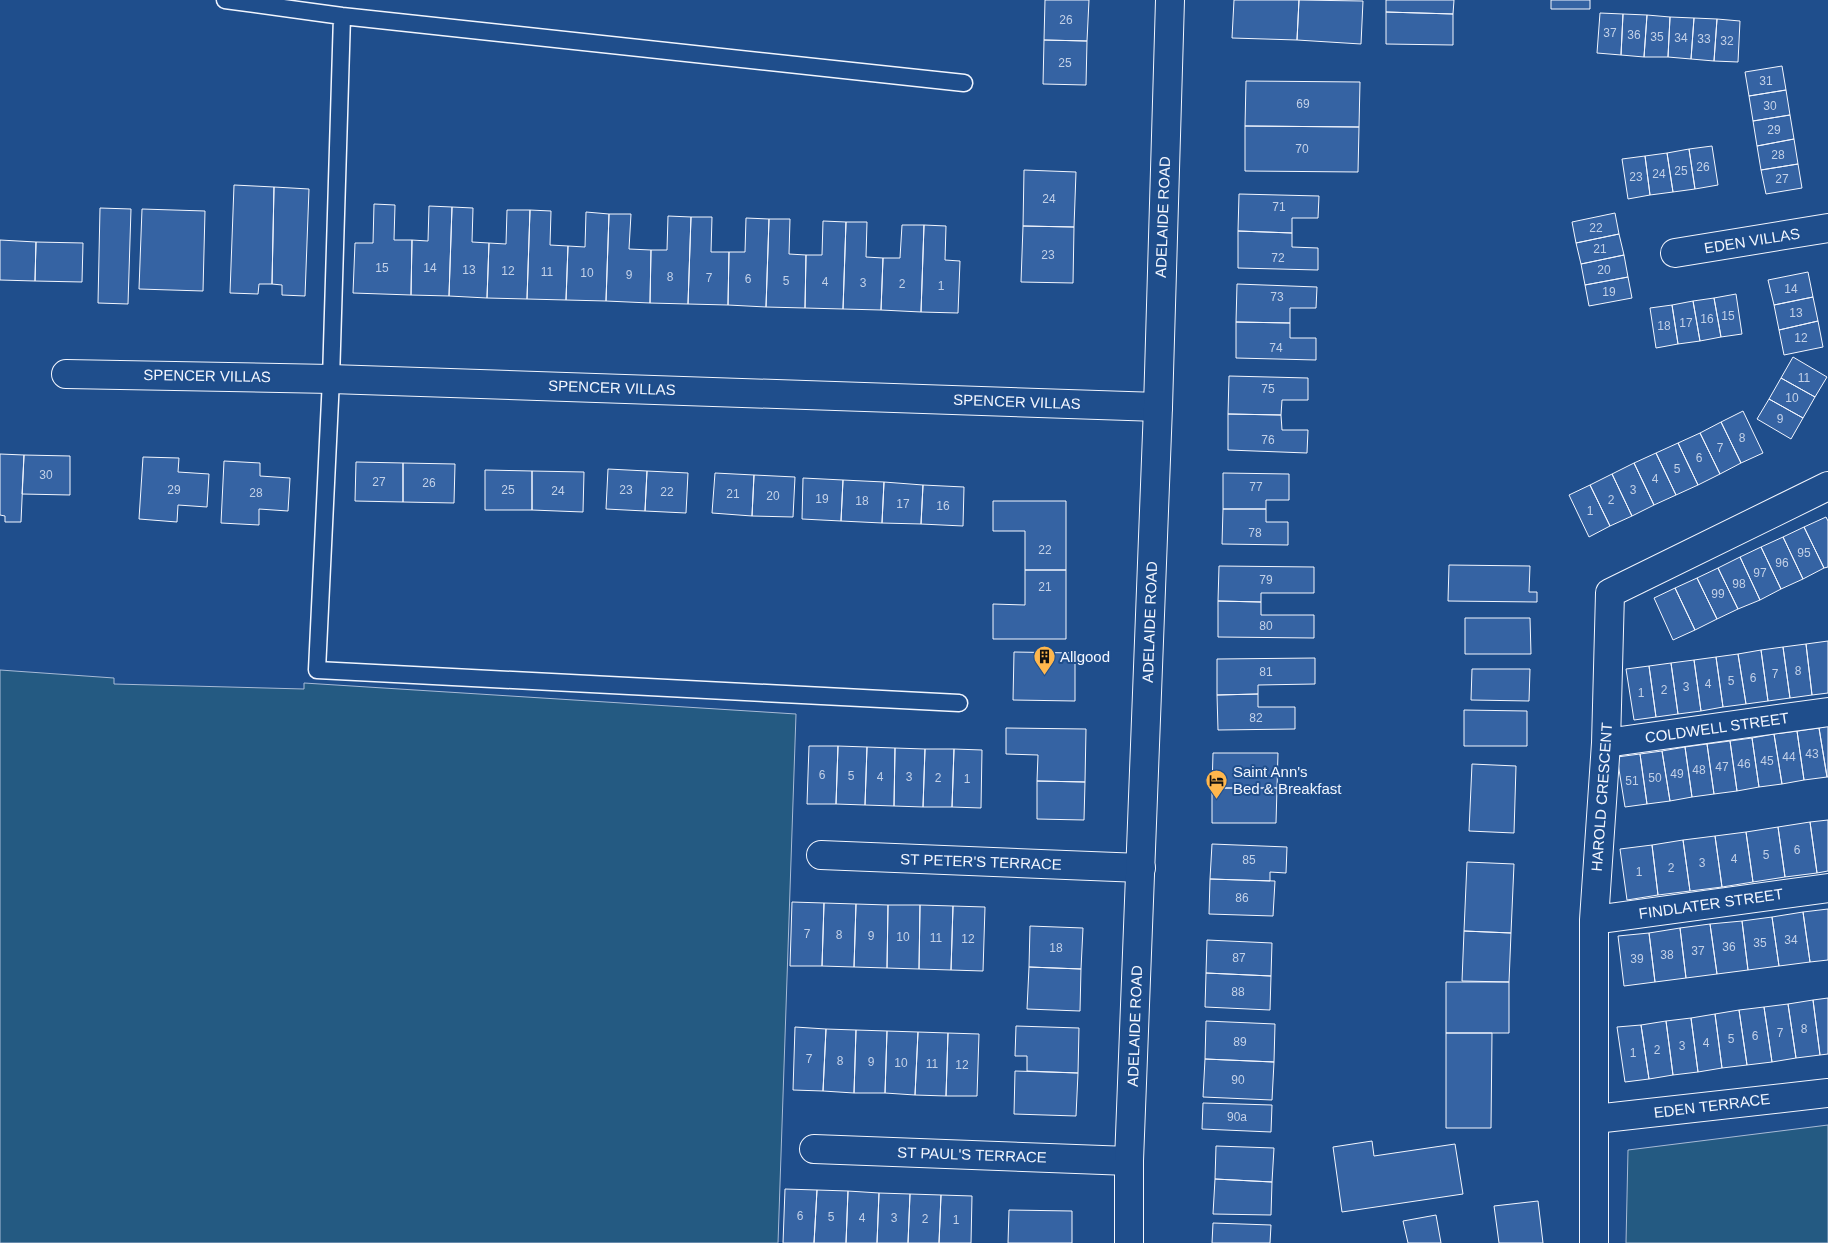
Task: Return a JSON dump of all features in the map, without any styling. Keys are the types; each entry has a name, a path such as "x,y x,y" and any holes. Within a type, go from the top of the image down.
{"street":[{"name":"ADELAIDE ROAD","path":"1129,1243 1129,1161 1158,406 1170,0"},
{"name":"EDEN VILLAS","path":"1675,253 1828,228"},
{"name":"SPENCER VILLAS","path":"66,374 331,379 1158,406"},
{"name":"HAROLD CRESCENT","path":"1594,1243 1594,920 1606,744 1610,593 1828,486"},
{"name":"COLDWELL STREET","path":"1606,744 1828,712"},
{"name":"ST PETER'S TERRACE","path":"821,855 1141,868"},
{"name":"FINDLATER STREET","path":"1594,920 1828,888"},
{"name":"EDEN TERRACE","path":"1595,1120 1828,1093"},
{"name":"ST PAUL'S TERRACE","path":"814,1149 1129,1161"}],"lane":[{"path":"225,0 342,16 964,82"},
{"path":"342,16 331,379 317,670 959,703"}],"shaded area":[{"path":"0,670 114,678 114,684 304,689 304,683 796,714 778,1243 0,1243"},
{"path":"1828,1125 1828,1243 1626,1243 1628,1150"}],"building":[{"path":"1045,0 1089,0 1087,41 1044,40"},
{"path":"1234,0 1299,0 1297,40 1232,38"},
{"path":"1299,0 1363,1 1361,44 1297,40"},
{"path":"1386,0 1454,0 1453,14 1386,12"},
{"path":"1551,0 1590,0 1590,9 1551,9"},
{"path":"1386,12 1453,14 1453,45 1386,44"},
{"path":"1600,13 1623,14 1621,55 1597,53"},
{"path":"1623,14 1647,15 1644,57 1621,55"},
{"path":"1647,15 1670,17 1668,57 1644,57"},
{"path":"1670,17 1694,18 1691,59 1668,57"},
{"path":"1694,18 1717,19 1714,61 1691,59"},
{"path":"1717,19 1740,21 1738,62 1714,61"},
{"path":"1044,40 1087,41 1086,85 1043,84"},
{"path":"1782,66 1786,90 1749,96 1745,72"},
{"path":"1246,81 1360,82 1359,127 1245,126"},
{"path":"1786,90 1790,115 1753,121 1749,96"},
{"path":"1790,115 1794,139 1757,146 1753,121"},
{"path":"1245,126 1359,127 1358,172 1245,171"},
{"path":"1794,139 1798,164 1761,170 1757,146"},
{"path":"1712,146 1718,185 1695,189 1689,149"},
{"path":"1689,149 1695,189 1673,192 1667,153"},
{"path":"1667,153 1673,192 1650,195 1645,156"},
{"path":"1645,156 1650,195 1628,199 1622,159"},
{"path":"1798,164 1802,188 1766,194 1761,170"},
{"path":"1024,170 1076,172 1074,227 1023,226"},
{"path":"234,185 274,187 272,284 259,284 258,294 230,293"},
{"path":"274,187 309,189 305,296 282,295 282,285 272,284"},
{"path":"1239,194 1319,196 1318,218 1292,218 1292,233 1238,231"},
{"path":"374,204 395,205 394,240 412,240 411,295 353,293 355,243 373,243"},
{"path":"429,206 452,207 449,296 411,295 412,240 428,241"},
{"path":"452,207 473,208 472,242 489,243 487,298 449,296"},
{"path":"100,208 131,209 128,304 98,303"},
{"path":"142,209 205,211 203,291 139,289"},
{"path":"507,210 530,210 527,299 487,298 489,243 506,244"},
{"path":"530,210 551,211 550,245 568,246 566,300 527,299"},
{"path":"586,212 609,214 606,301 566,300 568,246 585,247"},
{"path":"1615,213 1619,234 1576,243 1572,222"},
{"path":"609,214 631,214 629,249 651,250 650,303 606,301"},
{"path":"668,216 691,217 688,304 650,303 651,250 667,250"},
{"path":"691,217 712,217 711,252 729,252 728,305 688,304"},
{"path":"746,218 769,219 766,307 728,305 729,252 745,252"},
{"path":"769,219 790,219 789,254 806,255 805,308 766,307"},
{"path":"823,221 846,222 843,309 805,308 806,255 822,255"},
{"path":"846,222 867,222 866,257 883,258 881,310 843,309"},
{"path":"902,225 924,225 921,312 881,310 883,258 900,258"},
{"path":"924,225 946,226 945,260 960,261 958,313 921,312"},
{"path":"1023,226 1074,227 1073,283 1021,282"},
{"path":"1238,231 1292,233 1292,247 1318,248 1318,270 1238,268"},
{"path":"1619,234 1624,255 1581,264 1576,243"},
{"path":"0,240 36,242 35,281 0,280"},
{"path":"36,242 83,243 82,282 35,281"},
{"path":"1624,255 1628,277 1585,285 1581,264"},
{"path":"1808,272 1813,297 1774,305 1768,280"},
{"path":"1628,277 1632,298 1589,306 1585,285"},
{"path":"1237,284 1317,287 1316,308 1290,308 1290,323 1236,322"},
{"path":"1736,294 1742,334 1721,337 1714,298"},
{"path":"1813,297 1818,321 1779,330 1774,305"},
{"path":"1714,298 1721,337 1700,341 1693,301"},
{"path":"1693,301 1700,341 1678,344 1672,305"},
{"path":"1672,305 1678,344 1656,348 1650,308"},
{"path":"1818,321 1823,347 1784,355 1779,330"},
{"path":"1236,322 1290,323 1290,338 1316,338 1316,360 1236,358"},
{"path":"1793,357 1827,377 1815,397 1781,378"},
{"path":"1229,376 1308,378 1308,400 1282,400 1281,415 1228,414"},
{"path":"1781,378 1815,397 1803,418 1769,399"},
{"path":"1769,399 1803,418 1791,439 1757,419"},
{"path":"1743,411 1763,453 1741,463 1721,422"},
{"path":"1228,414 1281,415 1282,430 1308,430 1307,453 1228,450"},
{"path":"1721,422 1741,463 1720,474 1700,433"},
{"path":"1700,433 1720,474 1698,485 1678,443"},
{"path":"1678,443 1698,485 1676,495 1656,453"},
{"path":"1656,453 1676,495 1654,505 1634,463"},
{"path":"0,454 24,455 21,522 5,522 5,516 0,515"},
{"path":"24,455 70,456 70,495 22,494"},
{"path":"143,457 179,458 178,472 209,474 207,507 178,505 177,522 139,519"},
{"path":"224,461 260,463 260,476 290,478 288,511 259,509 259,525 221,523"},
{"path":"356,462 403,463 403,502 355,501"},
{"path":"403,463 455,464 454,503 403,502"},
{"path":"1634,463 1654,505 1632,516 1612,474"},
{"path":"608,469 647,471 645,511 606,509"},
{"path":"485,470 532,471 532,510 485,510"},
{"path":"532,471 584,472 583,512 532,510"},
{"path":"647,471 688,473 686,513 645,511"},
{"path":"715,473 754,475 752,516 712,513"},
{"path":"1223,473 1289,474 1289,500 1266,500 1266,509 1223,509"},
{"path":"1612,474 1632,516 1610,526 1590,485"},
{"path":"754,475 795,477 793,517 752,516"},
{"path":"803,478 843,480 841,521 802,519"},
{"path":"843,480 884,482 882,523 841,521"},
{"path":"884,482 923,485 921,524 882,523"},
{"path":"923,485 964,487 963,526 921,524"},
{"path":"1590,485 1610,526 1589,537 1569,495"},
{"path":"993,501 1066,501 1066,570 1025,570 1025,531 993,531"},
{"path":"1223,509 1266,509 1266,522 1288,522 1288,545 1222,544"},
{"path":"1826,517 1828,521 1828,567 1824,568 1804,527"},
{"path":"1804,527 1824,568 1803,579 1783,537"},
{"path":"1783,537 1803,579 1781,589 1761,547"},
{"path":"1761,547 1781,589 1760,600 1740,557"},
{"path":"1740,557 1760,600 1738,609 1718,568"},
{"path":"1449,565 1530,566 1529,592 1537,592 1537,602 1448,601"},
{"path":"1219,566 1314,567 1314,593 1261,593 1261,602 1218,601"},
{"path":"1718,568 1738,609 1717,619 1697,578"},
{"path":"1025,570 1066,570 1066,639 993,639 993,604 1025,605"},
{"path":"1697,578 1717,619 1695,630 1675,588"},
{"path":"1675,588 1695,630 1673,640 1654,598"},
{"path":"1218,601 1261,602 1261,615 1314,615 1314,638 1218,637"},
{"path":"1465,618 1530,618 1531,654 1465,654"},
{"path":"1828,641 1828,693 1812,695 1806,644"},
{"path":"1806,644 1812,695 1790,698 1783,647"},
{"path":"1783,647 1790,698 1768,701 1761,650"},
{"path":"1761,650 1768,701 1746,704 1738,654"},
{"name":"Allgood","path":"1014,652 1075,653 1075,701 1013,700"},
{"path":"1738,654 1746,704 1723,707 1716,657"},
{"path":"1716,657 1723,707 1701,711 1694,660"},
{"path":"1315,658 1315,684 1258,685 1258,694 1217,695 1217,659"},
{"path":"1694,660 1701,711 1678,714 1671,663"},
{"path":"1671,663 1678,714 1656,717 1649,666"},
{"path":"1649,666 1656,717 1634,720 1626,669"},
{"path":"1472,669 1530,669 1529,701 1471,700"},
{"path":"1258,694 1258,707 1295,707 1295,729 1218,730 1217,695"},
{"path":"1464,710 1527,711 1527,746 1464,746"},
{"path":"1828,726 1828,777 1827,777 1819,728"},
{"path":"1006,728 1086,729 1085,782 1037,781 1038,755 1006,754"},
{"path":"1819,728 1827,777 1804,780 1797,731"},
{"path":"1797,731 1804,780 1782,784 1774,734"},
{"path":"1774,734 1782,784 1759,787 1752,738"},
{"path":"1752,738 1759,787 1737,791 1730,741"},
{"path":"1730,741 1737,791 1714,794 1707,744"},
{"path":"1707,744 1714,794 1692,797 1685,747"},
{"path":"809,746 838,746 836,804 807,804"},
{"path":"838,746 867,747 865,805 836,804"},
{"path":"867,747 895,748 894,806 865,805"},
{"path":"1685,747 1692,797 1670,801 1662,751"},
{"path":"895,748 925,749 923,807 894,806"},
{"path":"925,749 954,749 952,807 923,807"},
{"path":"954,749 982,750 981,808 952,807"},
{"path":"1662,751 1670,801 1647,804 1640,754"},
{"path":"1213,753 1278,753 1277,788 1212,788"},
{"path":"1640,754 1647,804 1625,807 1617,757"},
{"path":"1472,764 1516,766 1514,833 1469,831"},
{"path":"1037,781 1085,782 1084,820 1037,819"},
{"path":"1212,788 1277,788 1276,823 1212,823"},
{"path":"1828,820 1828,871 1817,873 1810,822"},
{"path":"1810,822 1817,873 1785,877 1778,827"},
{"path":"1778,827 1785,877 1753,882 1746,832"},
{"path":"1746,832 1753,882 1722,887 1715,836"},
{"path":"1715,836 1722,887 1690,891 1683,840"},
{"path":"1683,840 1690,891 1658,895 1652,845"},
{"path":"1212,844 1287,847 1286,873 1270,872 1270,881 1210,879"},
{"path":"1652,845 1658,895 1627,900 1620,849"},
{"path":"1467,862 1514,864 1511,933 1464,931"},
{"path":"1210,879 1275,881 1273,916 1209,914"},
{"path":"792,902 824,903 822,966 790,966"},
{"path":"824,903 856,904 854,967 822,966"},
{"path":"856,904 888,905 887,968 854,967"},
{"path":"888,905 920,905 919,969 887,968"},
{"path":"920,905 953,906 951,970 919,969"},
{"path":"953,906 985,907 983,971 951,970"},
{"path":"1828,909 1828,960 1810,962 1803,912"},
{"path":"1803,912 1810,962 1779,966 1772,917"},
{"path":"1772,917 1779,966 1748,970 1742,921"},
{"path":"1742,921 1748,970 1717,974 1710,924"},
{"path":"1710,924 1717,974 1686,978 1680,928"},
{"path":"1030,926 1083,928 1081,969 1029,967"},
{"path":"1680,928 1686,978 1655,982 1649,933"},
{"path":"1464,931 1511,933 1509,982 1462,981"},
{"path":"1649,933 1655,982 1624,986 1618,936"},
{"path":"1207,940 1272,943 1271,976 1206,973"},
{"path":"1029,967 1081,969 1080,1011 1027,1009"},
{"path":"1206,973 1271,976 1270,1010 1205,1007"},
{"path":"1446,982 1509,982 1509,1033 1446,1033"},
{"path":"1828,998 1828,1054 1820,1055 1813,1000"},
{"path":"1813,1000 1820,1055 1796,1058 1788,1004"},
{"path":"1788,1004 1796,1058 1772,1062 1764,1007"},
{"path":"1764,1007 1772,1062 1747,1065 1739,1010"},
{"path":"1739,1010 1747,1065 1722,1068 1715,1014"},
{"path":"1715,1014 1722,1068 1698,1072 1691,1018"},
{"path":"1691,1018 1698,1072 1673,1075 1666,1021"},
{"path":"1206,1021 1275,1024 1274,1062 1205,1059"},
{"path":"1666,1021 1673,1075 1649,1079 1641,1025"},
{"path":"1641,1025 1649,1079 1625,1082 1617,1027"},
{"path":"1016,1026 1079,1028 1078,1073 1027,1071 1027,1056 1015,1056"},
{"path":"795,1027 826,1029 823,1091 793,1090"},
{"path":"826,1029 856,1030 854,1093 823,1091"},
{"path":"856,1030 887,1031 885,1093 854,1093"},
{"path":"887,1031 918,1032 915,1095 885,1093"},
{"path":"918,1032 948,1033 946,1096 915,1095"},
{"path":"948,1033 979,1034 977,1096 946,1096"},
{"path":"1446,1033 1492,1033 1491,1128 1446,1128"},
{"path":"1205,1059 1274,1062 1272,1100 1203,1097"},
{"path":"1015,1071 1078,1073 1076,1116 1014,1114"},
{"path":"1203,1103 1272,1105 1271,1132 1202,1129"},
{"path":"1372,1141 1374,1156 1455,1144 1463,1194 1342,1212 1333,1147"},
{"path":"1216,1146 1274,1148 1272,1182 1215,1179"},
{"path":"1215,1179 1272,1182 1271,1215 1213,1214"},
{"path":"785,1189 817,1190 814,1243 783,1243"},
{"path":"817,1190 848,1191 846,1243 814,1243"},
{"path":"848,1191 879,1193 877,1243 846,1243"},
{"path":"879,1193 910,1194 908,1243 877,1243"},
{"path":"910,1194 941,1195 939,1243 908,1243"},
{"path":"941,1195 972,1196 971,1243 939,1243"},
{"path":"1538,1201 1543,1243 1499,1243 1494,1206"},
{"path":"1009,1210 1072,1211 1072,1243 1008,1243"},
{"path":"1436,1215 1441,1243 1408,1243 1403,1221"},
{"path":"1213,1223 1271,1225 1270,1243 1212,1243"}],"place":[{"name":"Allgood","path":"1044,676"},
{"name":"Saint Ann's Bed & Breakfast","path":"1217,800"}]}
